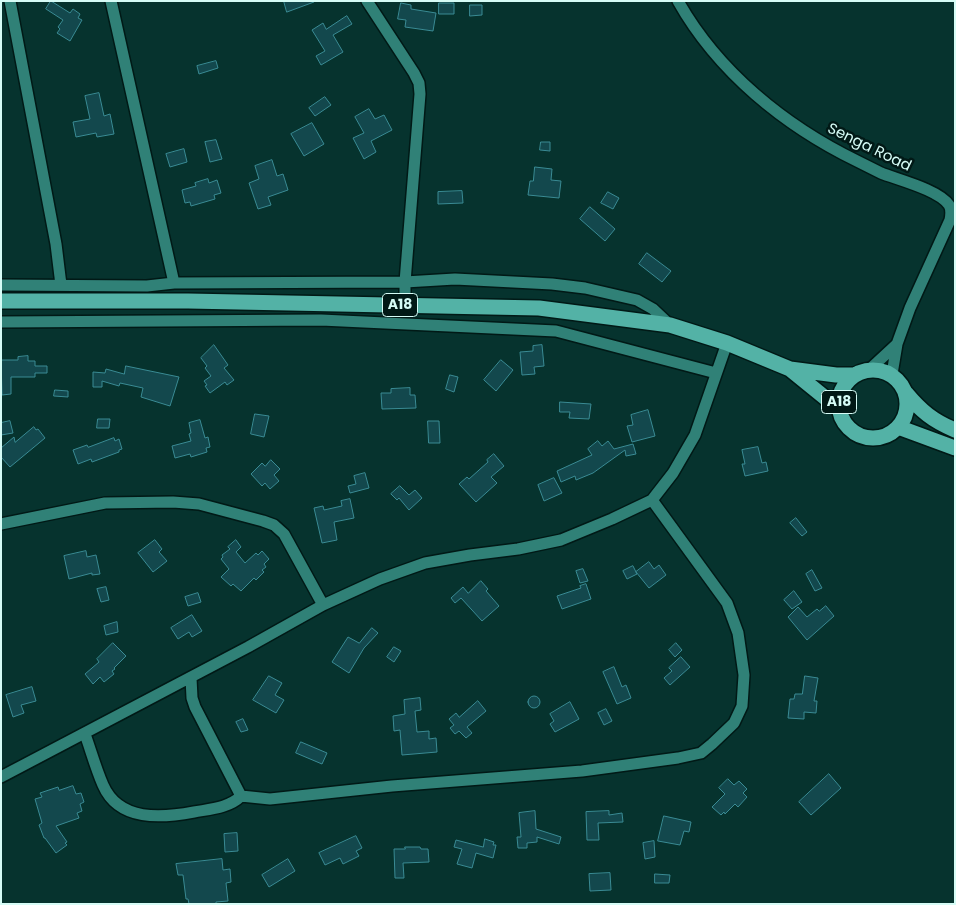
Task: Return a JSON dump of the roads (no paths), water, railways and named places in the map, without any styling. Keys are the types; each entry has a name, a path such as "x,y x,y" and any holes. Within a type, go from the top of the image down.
{"highway":[{"name":"A18","path":"1,300 188,301 539,308 670,325 727,344 790,369 836,375 853,375"},
{"name":"A18","path":"790,369 838,409"},
{"name":"A18","path":"870,369 853,375 841,390 838,399 838,409 843,421 851,431 862,437 875,438 888,435 898,427"},
{"path":"870,369 882,370 892,374 901,383 906,393 917,406 934,420 955,430"},
{"path":"906,393 908,405 905,417 898,427 955,448"}],"street":[{"path":"10,1 56,244 61,285"},
{"path":"111,1 174,283"},
{"path":"367,1 414,73 420,89 405,282 405,305"},
{"name":"Senga Road","path":"678,1 696,29 722,60 739,79 780,115 798,128 841,153 880,172 952,201 950,220 910,308 897,344 892,374"},
{"path":"1,285 147,286 174,283 405,282 477,279 584,288 637,300 653,309 670,325"},
{"path":"1,322 321,320 556,331 716,373"},
{"path":"1,777 191,678 323,605 380,579 425,563 518,549 561,540 652,500 673,473 695,435 727,344"},
{"name":"Senga Road","path":"870,369 897,344"},
{"path":"85,734 103,787 110,798 132,813 145,816 181,814 228,805 241,796 270,799 392,786 582,771 678,758 701,753 734,723 742,706 744,675 738,633 727,603 652,500"},
{"path":"1,524 105,503 173,502 199,504 264,520 274,525 284,534 323,605"},
{"path":"191,678 192,698 195,707 241,796"}]}
